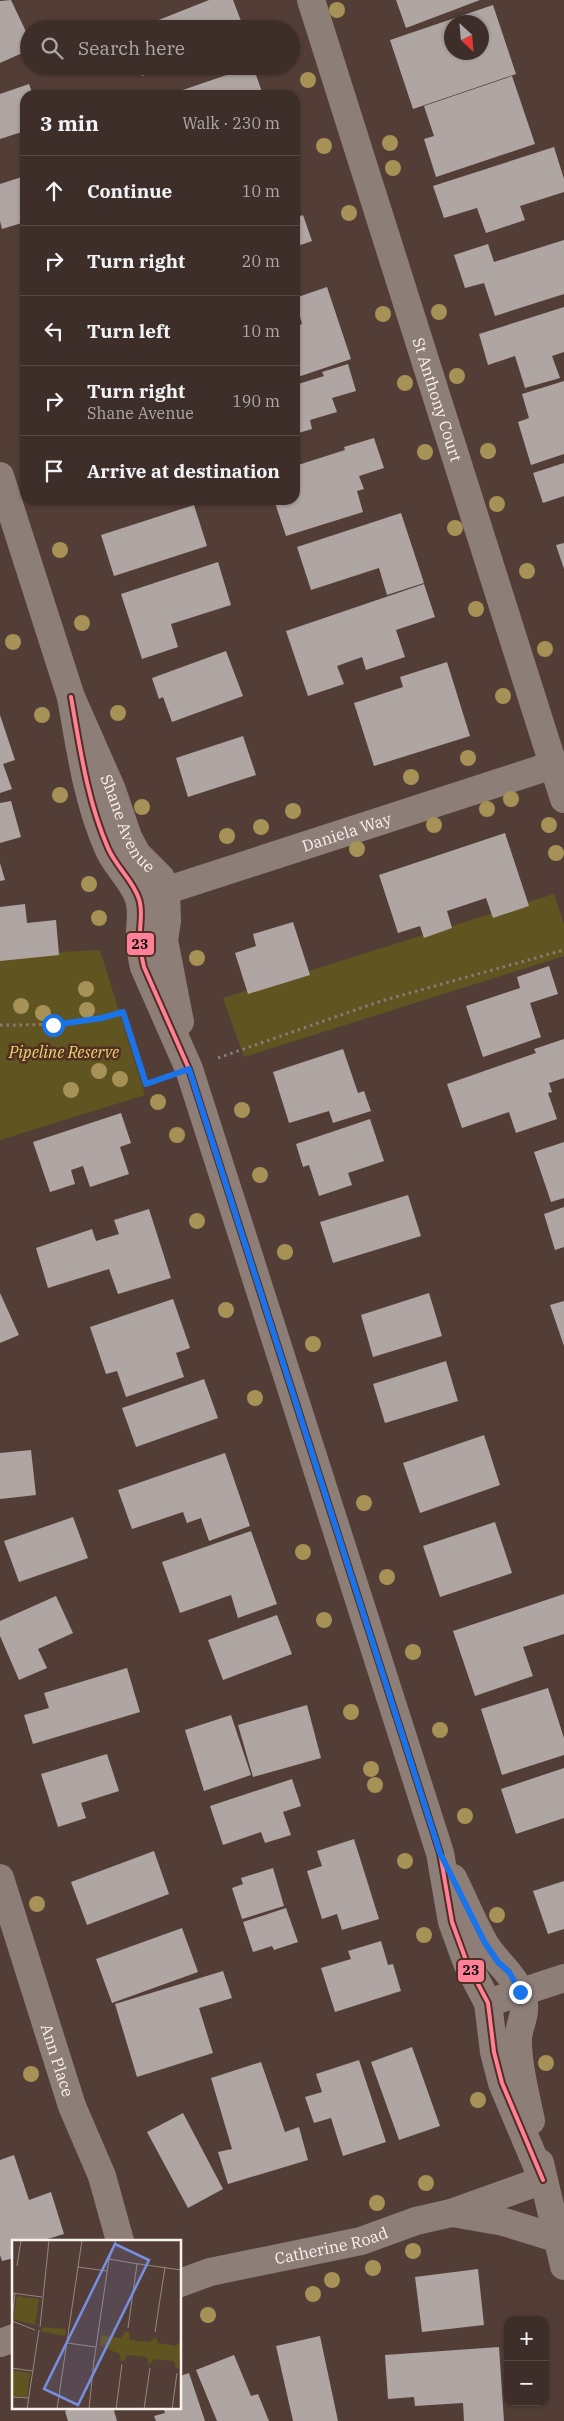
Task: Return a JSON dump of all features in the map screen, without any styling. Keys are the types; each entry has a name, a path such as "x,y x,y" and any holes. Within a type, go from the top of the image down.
{"street":[{"name":"St Anthony Court","path":"311,0 564,799"},
{"name":"Shane Avenue","path":"0,476 71,697 112,790 128,837 138,854 160,878 166,890 167,921 164,940 189,1069"},
{"name":"Shane Avenue","path":"71,697 89,794 107,847 116,866 133,886 139,900 142,914 140,949 144,967 189,1069 440,1853 452,1922 467,1963 488,2003 494,2052 502,2082 544,2180"},
{"name":"Daniela Way","path":"139,900 553,765"},
{"name":"Shane Avenue","path":"440,1853 485,1943 498,1962 509,1972 520,1992 524,2006 517,2038 518,2055 564,2266"},
{"name":"Ann Place","path":"0,1878 72,2106 102,2176 120,2240"},
{"path":"488,2003 564,1978"},
{"name":"Catherine Road","path":"181,2283 210,2272 361,2240 416,2221 451,2213 544,2180"},
{"name":"Catherine Road","path":"451,2213 504,2222 559,2239"},
{"name":"Catherine Road","path":"181,2268 210,2272"},
{"path":"0,2343 12,2339"}],"path":[{"path":"0,1025 53,1025 102,1018 123,1012 146,1084 381,1001 564,950"}],"green space":[{"path":"554,894 564,924 564,956 244,1057 223,998"},
{"name":"Pipeline Reserve","path":"100,950 145,1095 0,1140 0,955"}],"building":[{"path":"11,0 20,20 20,54 0,63 0,1"},
{"path":"209,0 233,0 241,20 159,20"},
{"path":"396,0 480,0 406,28"},
{"path":"493,5 516,74 413,109 390,40 444,22 444,60 489,60 489,15 464,15"},
{"path":"227,75 256,75 261,90 183,90"},
{"path":"512,76 535,144 436,177 424,139 434,136 424,106"},
{"path":"29,84 31,90 20,90 20,133 0,139 0,94"},
{"path":"554,147 564,179 564,192 520,206 525,220 486,233 477,208 444,218 433,186"},
{"path":"20,178 20,224 2,229 0,221 0,184"},
{"path":"303,215 312,241 300,245 300,216"},
{"path":"564,240 564,294 495,316 484,283 465,288 454,255 488,244 494,262"},
{"path":"327,287 351,359 300,376 300,325 302,324 300,296"},
{"path":"564,307 564,352 552,356 560,378 525,388 515,356 488,365 479,334"},
{"path":"348,364 356,391 332,398 337,412 310,420 312,429 300,433 300,383 324,376 322,372"},
{"path":"564,381 564,454 531,465 518,422 529,418 522,394"},
{"path":"374,438 384,468 359,476 364,489 357,491 363,512 286,536 276,505 300,505 300,464 345,450 344,447"},
{"path":"564,463 564,496 543,503 533,473"},
{"path":"194,505 207,546 114,576 101,535"},
{"path":"401,513 424,583 387,595 379,568 311,590 297,547"},
{"path":"564,543 564,569 556,545"},
{"path":"218,562 231,605 171,624 178,647 142,659 121,594"},
{"path":"424,584 435,617 396,630 405,657 366,670 362,657 337,666 344,684 308,696 286,631"},
{"path":"226,651 243,696 172,722 163,697 159,699 152,678"},
{"path":"447,662 470,736 374,766 354,703 403,687 400,677"},
{"path":"0,715 15,760 3,764 12,789 0,793"},
{"path":"243,736 256,775 188,797 176,758"},
{"path":"11,801 21,837 0,843 0,803"},
{"path":"505,833 529,906 493,918 486,898 447,911 452,928 424,938 420,926 398,933 379,875"},
{"path":"0,863 5,880 0,881"},
{"path":"25,904 27,923 56,920 59,955 0,961 0,907"},
{"path":"293,922 310,975 248,994 235,953 256,946 253,934"},
{"path":"549,966 558,994 530,1003 541,1037 483,1057 466,1006 520,988 517,977"},
{"path":"564,1039 564,1078 549,1083 552,1092 548,1093 557,1119 516,1133 509,1112 462,1128 447,1084 536,1053 534,1049"},
{"path":"343,1049 358,1093 364,1091 371,1111 333,1123 329,1111 289,1123 273,1072"},
{"path":"121,1113 131,1143 120,1147 129,1174 90,1187 83,1166 71,1170 75,1184 50,1192 33,1142"},
{"path":"370,1119 384,1161 348,1173 352,1185 319,1196 309,1165 303,1167 296,1144"},
{"path":"564,1142 564,1198 551,1202 534,1152"},
{"path":"408,1195 421,1236 333,1263 320,1222"},
{"path":"564,1207 564,1247 555,1250 544,1214"},
{"path":"149,1209 171,1278 118,1294 109,1269 48,1288 36,1248 92,1229 96,1241 119,1234 114,1220"},
{"path":"0,1293 19,1335 0,1343"},
{"path":"429,1293 442,1336 373,1357 361,1315"},
{"path":"173,1299 190,1348 176,1353 184,1377 126,1397 117,1371 106,1374 90,1327"},
{"path":"564,1301 564,1346 550,1305"},
{"path":"446,1361 458,1401 385,1423 373,1384"},
{"path":"204,1379 218,1418 136,1447 122,1408"},
{"path":"484,1435 500,1485 420,1513 403,1463"},
{"path":"31,1450 36,1495 0,1499 0,1453"},
{"path":"225,1453 250,1526 209,1541 201,1518 187,1523 183,1512 132,1529 118,1490"},
{"path":"73,1517 88,1558 19,1582 4,1541"},
{"path":"495,1522 512,1573 440,1597 423,1546"},
{"path":"251,1531 277,1604 238,1618 231,1595 180,1613 162,1562"},
{"path":"564,1594 564,1634 523,1647 533,1676 475,1696 453,1631"},
{"path":"56,1596 73,1633 38,1649 47,1668 19,1680 0,1636 0,1621"},
{"path":"277,1615 292,1654 223,1680 208,1640"},
{"path":"127,1668 140,1712 33,1744 24,1715 49,1708 44,1693"},
{"path":"548,1688 564,1738 564,1755 502,1775 481,1709"},
{"path":"307,1705 321,1758 253,1777 238,1725"},
{"path":"231,1715 251,1775 204,1791 185,1730"},
{"path":"107,1754 119,1791 81,1803 86,1818 58,1827 41,1774"},
{"path":"564,1768 564,1818 516,1834 501,1789"},
{"path":"292,1779 301,1806 283,1812 291,1835 265,1843 261,1832 223,1845 210,1806"},
{"path":"354,1839 379,1919 342,1930 337,1914 322,1919 307,1871 322,1866 317,1851"},
{"path":"154,1851 169,1894 87,1925 71,1882"},
{"path":"273,1868 284,1906 242,1919 232,1888 243,1884 241,1878"},
{"path":"564,1881 564,1929 548,1934 533,1891"},
{"path":"286,1908 298,1942 274,1950 272,1946 253,1952 243,1922"},
{"path":"182,1928 198,1972 112,2003 96,1959"},
{"path":"381,1941 388,1965 393,1964 401,1991 335,2012 321,1968 351,1959 348,1951"},
{"path":"223,1971 232,1998 199,2008 213,2053 137,2077 115,2004"},
{"path":"412,2047 440,2126 399,2140 371,2062"},
{"path":"359,2060 386,2142 343,2156 331,2118 314,2123 305,2097 322,2092 316,2074"},
{"path":"261,2062 285,2132 299,2127 308,2160 228,2184 218,2152 232,2149 211,2078"},
{"path":"183,2113 223,2189 188,2208 147,2132"},
{"path":"14,2155 29,2200 51,2192 64,2234 44,2240 12,2240 12,2258 2,2261 0,2255 0,2160"},
{"path":"478,2269 484,2325 422,2332 415,2277"},
{"path":"320,2336 338,2421 293,2421 276,2346"},
{"path":"499,2347 504,2421 464,2421 463,2403 415,2406 414,2397 388,2399 385,2355"},
{"path":"234,2355 251,2396 258,2394 269,2421 217,2421 196,2370"},
{"path":"189,2373 205,2421 156,2421 154,2416 165,2413 163,2408 181,2408 181,2376"},
{"path":"74,2408 113,2408 117,2421 68,2421 65,2411"}],"transit line":[{"name":"23","path":"71,697 89,793 101,830 111,855 133,886 139,899 141,912 140,946 144,967 189,1069 440,1853 452,1922 467,1963 488,2003 494,2052 502,2083 543,2180"}],"route":[{"path":"53,1025 102,1018 123,1012 146,1084 189,1069 440,1853 485,1943 498,1962 509,1972 520,1992"}]}
